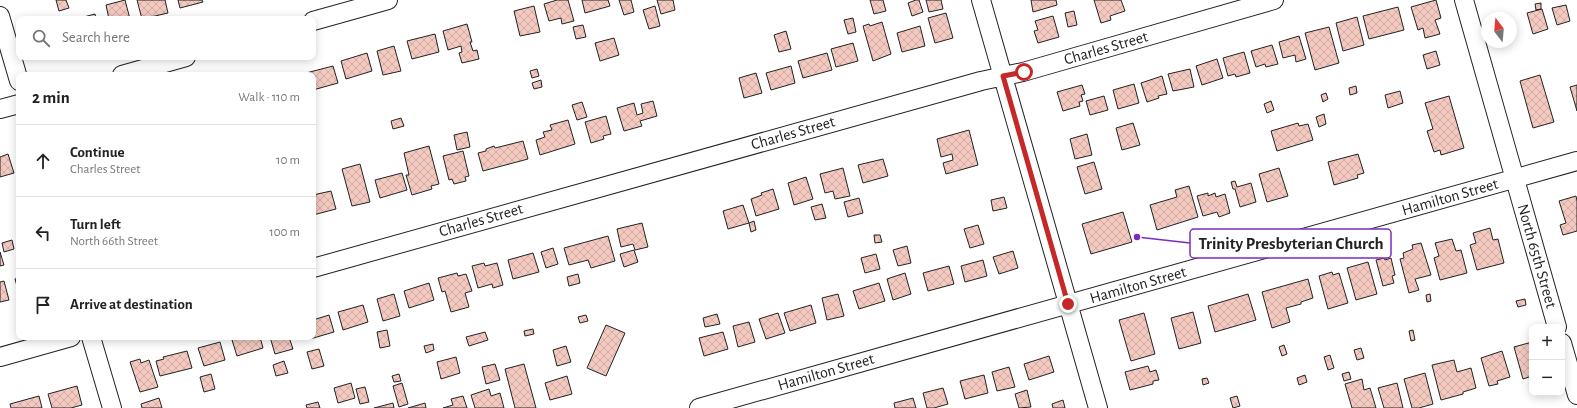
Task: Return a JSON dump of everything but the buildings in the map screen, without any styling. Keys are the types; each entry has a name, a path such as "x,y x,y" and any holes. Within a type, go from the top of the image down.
{"street":[{"path":"316,20 388,0"},
{"path":"981,0 1098,408"},
{"name":"Charles Street","path":"316,267 981,81 1024,72 1274,0"},
{"name":"North 65th Street","path":"1464,0 1556,324"},
{"path":"0,16 16,72"},
{"path":"133,72 175,60"},
{"path":"0,109 16,105"},
{"name":"Hamilton Street","path":"699,408 1577,161"},
{"path":"0,357 60,340"},
{"path":"92,340 112,408"},
{"path":"1565,353 1577,395"}],"place":[{"name":"Trinity Presbyterian Church","path":"1137,237"}],"route":[{"path":"1024,72 1003,76 1068,304"}]}
